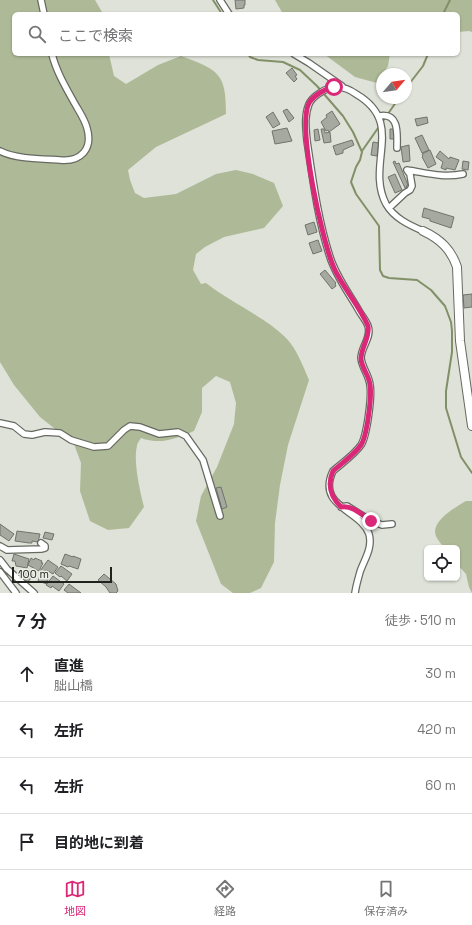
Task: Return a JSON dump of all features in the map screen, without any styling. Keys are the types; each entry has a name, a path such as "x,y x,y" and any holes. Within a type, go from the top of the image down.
{"street":[{"path":"41,0 44,12"},
{"path":"220,0 228,12"},
{"path":"0,151 24,157 67,161 77,159 84,154 89,140 87,128 66,87 53,56"},
{"path":"298,56 342,86 351,90 368,102 383,116 393,119 398,128 397,148"},
{"path":"342,86 328,88 314,96 308,105 306,132 315,198 325,241 342,284 365,320 369,331 361,356 362,366 369,378 371,391 364,439 357,450 333,471 329,488 334,499 341,507 366,528 369,534 369,550 360,572 355,593"},
{"path":"383,116 379,170 380,184 386,203 398,218 433,236 448,248 454,257 457,267 460,341 472,426"},
{"path":"389,208 410,190 412,186 410,174 407,170 438,176 454,176 463,174"},
{"path":"0,423 14,426 24,434 32,435 45,432 60,433 71,440 94,447 108,446 130,426 140,427 159,434 178,432 186,436 203,460 220,516"},
{"path":"341,507 347,506 352,508 371,521 382,525 392,524"},
{"path":"0,546 7,550 45,548 45,546 41,543"},
{"path":"0,560 7,569 34,593"},
{"path":"0,572 16,593"}],"green space":[{"path":"0,0 95,0 102,12 12,12 12,56 109,56 114,76 126,84 158,65 181,56 204,65 212,70 222,81 224,90 226,114 156,147 128,170 135,193 144,198 176,194 216,174 236,170 253,174 274,183 283,206 264,228 224,237 205,247 196,254 193,270 201,284 206,283 279,331 291,343 309,380 288,445 280,485 275,523 274,562 261,588 250,593 233,593 221,584 196,521 201,496 217,467 234,424 236,403 230,382 216,376 202,388 202,412 194,431 161,441 141,438 137,445 136,460 144,507 129,528 108,530 90,521 80,491 81,463 74,444 40,417 14,385 0,362"},
{"path":"275,0 472,0 472,32 460,32 460,12 282,12"},
{"path":"327,56 390,56 387,68 376,68 376,83 355,77"},
{"path":"466,501 472,501 472,593 466,574 460,567 460,545 442,545 435,534 436,526 443,517"}],"building":[{"path":"235,0 245,0 244,8 236,9"},
{"path":"292,68 297,75 295,76 297,79 294,82 286,73"},
{"path":"287,109 294,118 289,122 283,111"},
{"path":"332,111 340,124 329,132 328,130 326,131 321,122 327,117 326,115"},
{"path":"273,112 280,124 273,128 266,117"},
{"path":"427,117 428,123 417,126 415,119"},
{"path":"287,128 292,141 275,144 272,131"},
{"path":"318,129 320,140 315,141 314,130"},
{"path":"321,129 324,129 325,133 330,132 331,142 324,143"},
{"path":"390,129 395,129 395,139 390,139"},
{"path":"422,135 429,150 422,153 415,138"},
{"path":"352,140 354,145 343,150 343,153 336,155 333,146"},
{"path":"373,142 379,143 377,156 371,155"},
{"path":"409,145 410,161 403,162 401,147"},
{"path":"430,150 436,164 428,168 422,154"},
{"path":"440,151 449,159 450,157 459,160 455,170 446,168 446,170 441,168 443,162 436,157"},
{"path":"395,161 396,164 399,163 408,185 405,188 393,162"},
{"path":"463,161 469,162 468,170 462,169"},
{"path":"395,174 402,190 395,193 388,177"},
{"path":"424,208 454,217 451,228 422,217"},
{"path":"314,222 317,232 308,235 305,225"},
{"path":"318,240 322,251 313,254 309,243"},
{"path":"325,270 336,283 336,286 332,289 320,274"},
{"path":"472,294 472,307 464,308 463,295"},
{"path":"221,487 227,507 222,509 216,488"},
{"path":"0,524 14,534 9,541 0,535"},
{"path":"17,531 40,534 38,542 32,541 32,543 29,543 15,541"},
{"path":"45,532 54,534 52,540 43,538"},
{"path":"14,554 29,559 27,568 16,566 15,561 12,561"},
{"path":"65,554 81,559 78,569 61,564"},
{"path":"31,558 42,561 41,563 43,563 39,571 28,565"},
{"path":"48,560 58,567 53,574 46,570 44,573 40,571"},
{"path":"61,566 72,574 67,581 55,573"},
{"path":"27,569 33,575 28,582 21,576"},
{"path":"46,574 49,575 47,584 38,581 40,576 43,578"},
{"path":"104,574 116,584 118,591 116,593 110,593 98,580"},
{"path":"53,576 64,584 59,591 52,586 51,588 46,585"},
{"path":"69,584 81,593 68,593 64,590"}],"waterway":[{"path":"213,0 221,12"},
{"path":"444,12 450,0"},
{"path":"249,56 258,60 283,62 300,70 317,86 343,116 353,132 362,152 351,182 356,194 379,226 380,270 383,276 389,278 417,280 431,290 445,306 451,322 452,352 446,391 446,408 461,457 472,473"},
{"path":"412,80 423,66 427,56"},
{"path":"362,151 395,104"}],"route":[{"path":"334,87 328,88 314,96 308,105 306,132 315,198 325,241 342,284 368,326 368,336 361,356 362,366 369,378 371,391 364,439 353,454 333,471 329,488 334,499 341,507 347,506 352,508 371,521"}]}
